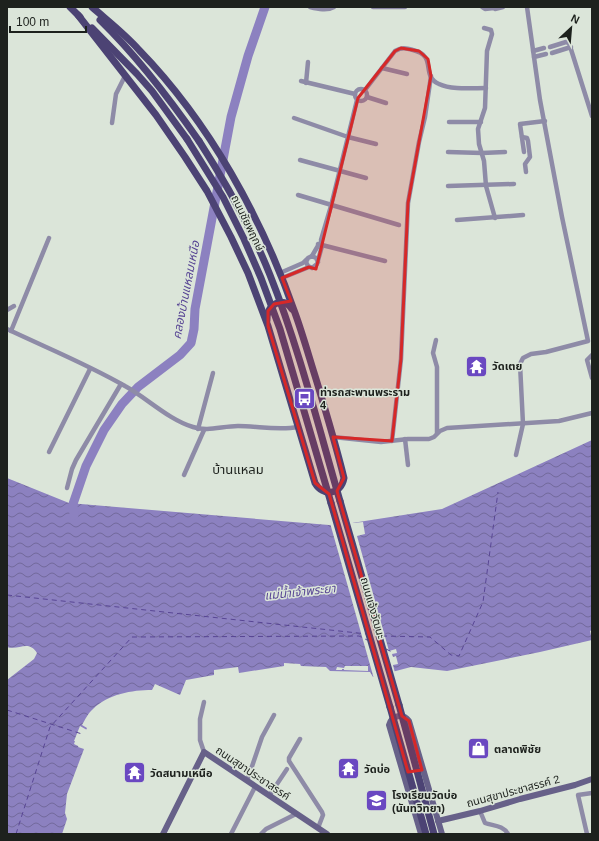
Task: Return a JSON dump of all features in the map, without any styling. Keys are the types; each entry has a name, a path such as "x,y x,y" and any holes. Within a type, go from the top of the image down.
{"main road":[{"name":"ถนนชัยพฤกษ์","path":"70,7 152,91 187,139 223,197 262,278 280,329 331,503"},
{"name":"ถนนชัยพฤกษ์","path":"87,7 139,62 172,102 199,140 240,211 270,275 288,325 340,501"},
{"name":"ถนนชัยพฤกษ์","path":"78,15 156,115 185,157 222,219 248,273 268,326 315,483 320,490 325,492 332,492 339,489 344,478 333,436 295,312 259,224 235,180 190,112 140,51 92,7"},
{"path":"268,326 268,311 274,304 283,302 288,303 295,312"},
{"name":"ถนนแจ้งวัฒนะ","path":"340,501 399,705 434,834"},
{"name":"ถนนแจ้งวัฒนะ","path":"331,503 426,834"}],"street":[{"path":"310,7 320,9 331,9 334,7"},
{"path":"373,7 405,7"},
{"path":"482,7 485,9 503,7"},
{"path":"516,455 523,424 520,364 522,360 531,354 590,343 562,217 540,100 527,7"},
{"path":"484,28 491,30 492,34 487,51 485,108 478,129 478,136 482,153 486,186 495,218"},
{"path":"533,51 568,42 590,102 592,116"},
{"path":"534,57 571,47"},
{"path":"365,90 396,51 401,48 407,48 424,54 428,59 428,70 431,76 434,81 439,84 449,87 486,88"},
{"path":"306,83 308,62"},
{"path":"382,68 408,74"},
{"path":"112,123 116,94 125,75"},
{"path":"392,441 401,359 408,203 426,113 431,76"},
{"path":"301,81 355,94"},
{"path":"355,94 359,89 365,90"},
{"path":"365,90 368,93 367,97"},
{"path":"281,275 314,267 318,262 320,244 340,171 357,100 355,94"},
{"path":"357,100 362,101 367,97"},
{"path":"367,97 386,103"},
{"path":"294,118 348,137 376,144"},
{"path":"524,152 520,124 545,121"},
{"path":"449,122 481,122"},
{"path":"522,137 527,138 530,157 525,164 526,172"},
{"path":"448,152 505,152"},
{"path":"300,160 366,178"},
{"path":"448,186 514,184"},
{"path":"298,196 399,225"},
{"path":"457,220 523,215"},
{"path":"49,238 9,330 73,359 123,385 187,426 201,429 236,426 285,429 298,427"},
{"path":"281,275 303,263 312,256 320,244"},
{"path":"320,244 385,261"},
{"path":"312,256 316,258 318,262"},
{"path":"306,260 306,264 309,267"},
{"path":"7,310 14,306"},
{"path":"436,340 433,349 434,358 438,367 437,433"},
{"path":"592,354 587,360 592,378"},
{"path":"49,452 90,368"},
{"path":"184,476 201,429 213,373"},
{"path":"67,488 76,460 123,385"},
{"path":"333,436 377,442 404,439 429,439 447,428 559,422 592,413"},
{"path":"404,439 408,465"},
{"path":"204,702 200,719 200,740 204,752"},
{"path":"247,781 262,737 274,715"},
{"path":"421,834 389,725 390,721 395,717 406,717 409,721 422,770 426,776 442,834"},
{"path":"300,739 289,758 289,761 322,812 323,815 318,828"},
{"name":"ถนนสุขาประชาสรรค์","path":"163,834 204,752 326,834"},
{"path":"269,796 287,769"},
{"path":"404,775 410,772 422,770"},
{"name":"ถนนสุขาประชาสรรค์ 2","path":"438,821 480,811 592,779"},
{"path":"575,785 587,834"},
{"path":"231,834 255,787"},
{"path":"578,795 592,793"},
{"path":"480,811 485,823 503,828 508,834"},
{"path":"261,834 266,828 296,814"}],"highlighted area":[{"path":"401,48 419,51 428,59 431,76 408,203 401,359 392,441 333,437 344,478 337,491 402,716 409,721 422,770 408,772 329,494 315,483 268,326 268,311 274,304 291,301 282,278 309,267 316,269 358,98 395,51"}],"water":[{"name":"แม่น้ำเจ้าพระยา","path":"592,440 592,630 590,631 592,640 447,671 411,667 373,677 370,672 330,671 326,667 301,666 300,664 284,663 284,666 239,673 238,667 214,670 214,675 186,680 180,695 155,684 152,690 128,692 113,696 99,704 91,711 82,725 87,728 78,747 84,749 67,794 65,813 67,819 62,834 7,834 7,680 34,659 37,653 34,649 27,646 15,648 7,647 7,478 69,503 329,525 352,523 442,509"}],"pier":[{"path":"352,521 353,523 363,522 365,534 357,536 389,651 396,649 397,653 392,654 393,657 396,656 398,664 393,665 395,673 374,679 330,523"},
{"path":"345,666 368,666 368,671 344,669 336,670 337,667 344,668"},
{"path":"80,726 87,730 80,747 74,744 74,741"}],"waterway":[{"name":"คลองบ้านแหลมเหนือ","path":"74,515 73,504 86,466 104,430 122,404 138,387 180,355 191,343 194,329 195,309 231,117 248,56 265,7"}],"ferry route":[{"path":"382,636 430,637 451,655 459,656 483,602 498,492"},
{"path":"7,595 367,634"},
{"path":"16,834 50,727 132,637 359,636 367,640"},
{"path":"386,649 392,652"},
{"path":"7,710 82,734"}],"place":[{"name":"วัดเตย","path":"476,366"},
{"name":"ท่ารถสะพานพระราม 4","path":"305,398"},
{"name":"ตลาดพิชัย","path":"478,749"},
{"name":"วัดบ่อ","path":"348,769"},
{"name":"วัดสนามเหนือ","path":"134,773"},
{"name":"โรงเรียนวัดบ่อ (นันทวิทยา)","path":"376,801"}],"district":[{"name":"บ้านแหลม","path":"238,469"}]}
